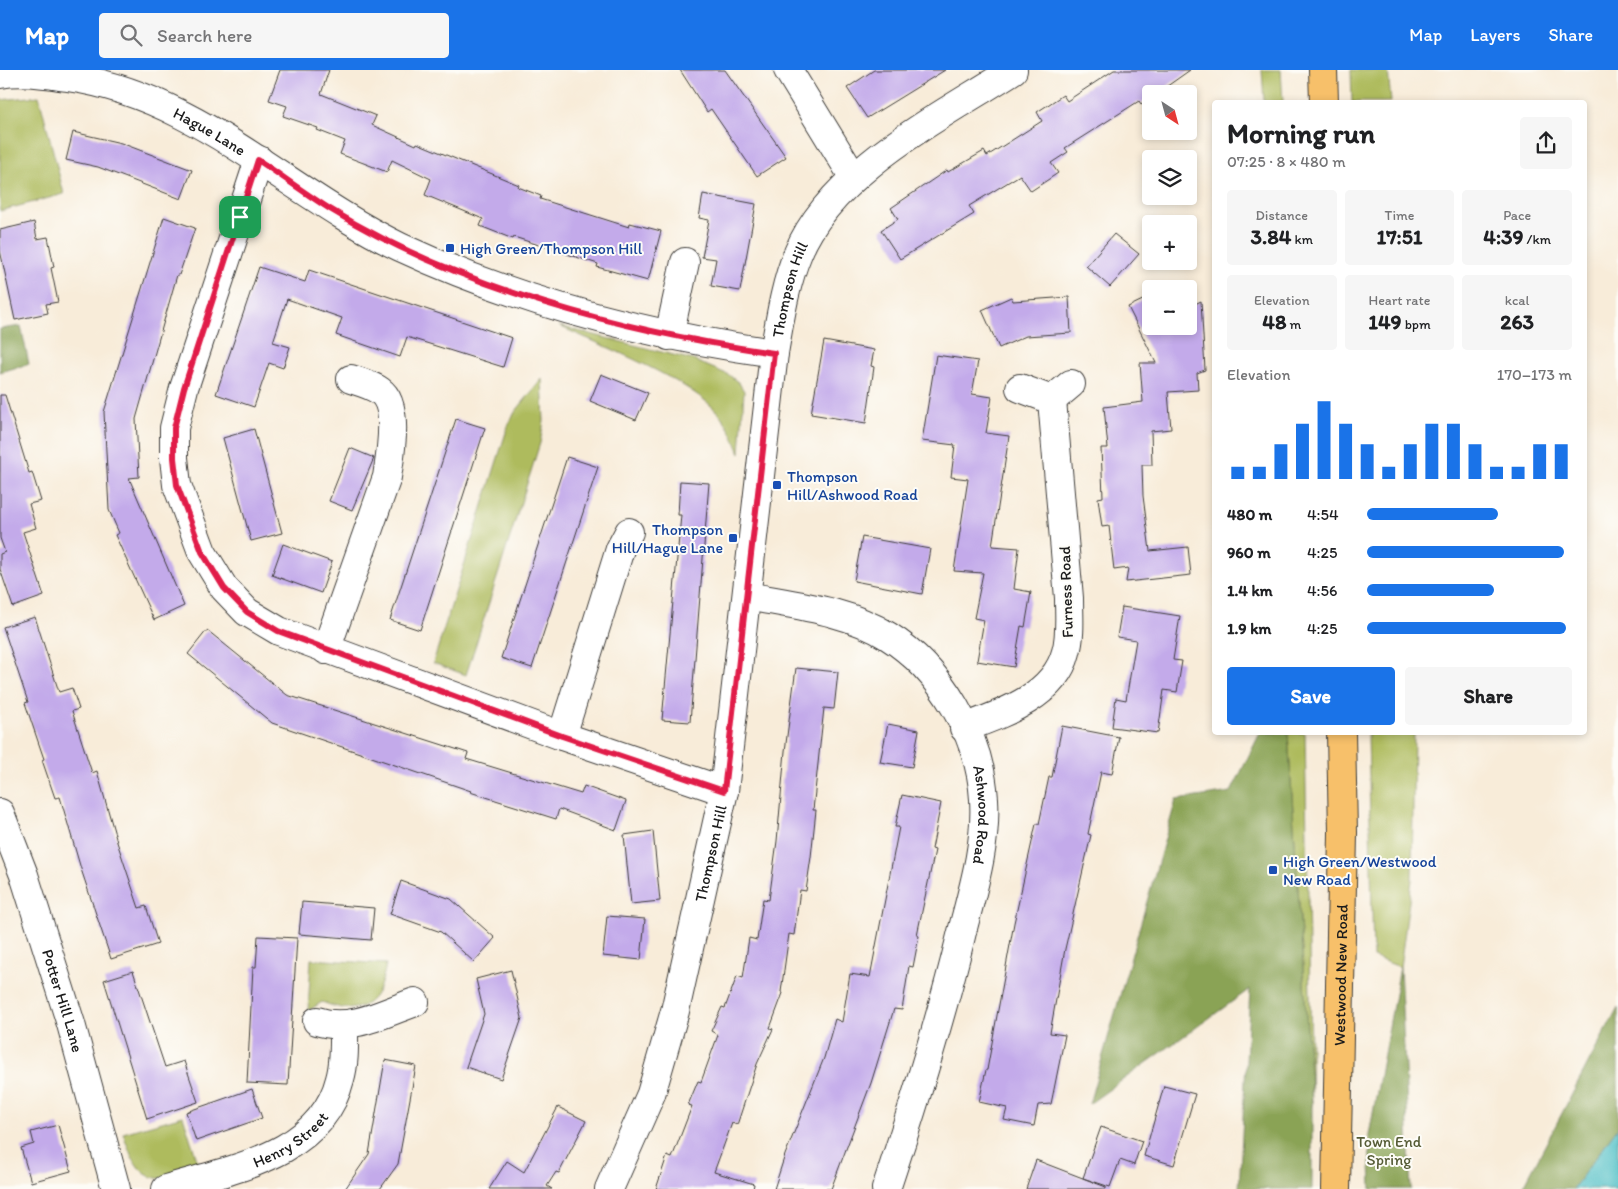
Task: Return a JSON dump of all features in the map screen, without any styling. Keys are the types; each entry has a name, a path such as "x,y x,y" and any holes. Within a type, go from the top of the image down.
{"highway":[{"path":"1323,70 1324,100"},
{"name":"Westwood New Road","path":"1336,1189 1343,833 1341,735"}],"street":[{"path":"788,70 854,178"},
{"name":"Thompson Hill","path":"609,1189 651,1094 675,1011 724,791 774,353 785,296 798,253 815,220 831,199 854,178 920,129 1013,70"},
{"name":"Hague Lane","path":"0,74 43,73 79,78 132,92 177,110 222,136 331,210 399,246 457,272 564,309 668,336 774,353"},
{"path":"258,160 184,388 174,428 177,485 202,552 224,588 247,612 278,631 562,736 724,791"},
{"path":"668,336 685,262"},
{"path":"326,650 387,477 390,451 392,429 389,403 381,391 351,379"},
{"name":"Furness Road","path":"964,728 992,718 1035,695 1059,669 1066,653 1069,630 1069,598 1062,392 1020,388"},
{"path":"562,736 620,549 630,532"},
{"name":"Ashwood Road","path":"747,596 816,609 858,622 886,635 914,654 938,681 954,704 978,764 984,799 983,834 976,876 939,1025 886,1189"},
{"name":"Potter Hill Lane","path":"0,813 12,876 71,1024 116,1189"},
{"path":"317,1022 330,1026 344,1026 415,1002"},
{"name":"Henry Street","path":"166,1189 281,1152 304,1136 320,1119 333,1100 342,1070 344,1026"}],"green space":[{"path":"1262,70 1281,70 1283,100 1264,100"},
{"path":"1351,70 1388,70 1391,100 1352,100"},
{"path":"39,96 64,194 0,211 0,100"},
{"path":"21,326 29,364 0,372 0,329"},
{"path":"559,326 693,360 729,375 739,383 744,391 740,453 720,415 707,402 689,389 645,365"},
{"path":"542,379 544,421 540,443 466,675 433,663 508,426 515,412"},
{"path":"1259,735 1288,735 1312,1106 1312,1189 1239,1189 1250,989 1089,1104 1176,800 1231,792"},
{"path":"1288,735 1305,735 1312,1106"},
{"path":"1368,735 1414,735 1412,880 1400,967 1373,957"},
{"path":"311,959 386,964 379,989 366,1004 358,1008 348,1008 336,1007 322,1002 308,1011"},
{"name":"Town End Spring","path":"1400,967 1411,1189 1371,1189 1369,1135"},
{"path":"1618,1007 1618,1127 1573,1189 1522,1189"},
{"path":"183,1116 199,1166 165,1178 156,1178 142,1171 132,1157 123,1133"}],"water":[{"path":"1618,1127 1618,1189 1573,1189"}],"building":[{"path":"280,70 329,70 321,94 376,116 372,125 416,145 417,143 519,185 518,187 541,196 540,199 629,227 630,223 661,231 648,281 597,267 598,264 514,237 513,239 480,226 483,219 425,195 431,179 392,160 387,172 340,154 345,141 317,130 318,128 283,116 287,106 269,100"},
{"path":"680,70 725,70 786,157 757,176 711,109 707,112"},
{"path":"874,70 945,70 867,118 847,88"},
{"path":"1114,70 1190,70 1169,85 1142,85 1142,103 1139,101 1065,148 1068,152 1051,163 1058,173 1031,191 1020,175 969,206 974,214 900,259 881,230 898,219 891,208 947,170 948,172 984,151 987,156 1042,121 1037,112 1063,95 1067,101"},
{"path":"73,132 121,143 192,170 181,199 98,167 66,160"},
{"path":"703,194 756,204 740,291 711,286 716,259 702,257 709,220 699,218"},
{"path":"164,217 195,228 179,275 177,275 136,419 139,477 129,478 184,606 154,620 115,535 119,533 109,510 104,412"},
{"path":"34,222 37,239 48,237 54,267 51,268 58,302 46,304 48,313 15,320 0,250 0,230"},
{"path":"1114,234 1139,254 1110,287 1086,266"},
{"path":"259,267 305,282 309,270 512,338 503,367 407,337 400,357 336,335 342,318 287,299 273,342 290,347 283,368 269,363 254,407 216,394"},
{"path":"1011,297 1013,301 1069,297 1071,333 1026,336 999,348 982,310"},
{"path":"1142,300 1142,335 1128,307"},
{"path":"1201,301 1205,370 1197,373 1198,390 1168,392 1171,429 1151,431 1152,465 1142,465 1143,496 1150,551 1188,547 1191,575 1126,582 1128,568 1114,570 1109,526 1102,527 1098,498 1103,497 1101,448 1108,448 1104,407 1143,402 1140,363 1156,363 1142,335 1197,335 1197,303"},
{"path":"824,341 874,350 871,366 874,367 866,423 811,414"},
{"path":"936,355 978,361 972,394 992,397 986,433 1009,436 992,546 1019,548 1014,589 1031,592 1025,627 1021,626 1014,667 977,661 984,620 974,618 983,573 954,571 968,479 951,477 955,445 922,441"},
{"path":"601,374 648,393 636,420 590,401"},
{"path":"0,395 5,395 29,473 32,472 41,501 29,504 36,528 23,532 44,596 13,607 0,569 0,554 5,552 0,538"},
{"path":"456,419 485,428 420,630 390,620"},
{"path":"254,429 282,533 251,541 223,438"},
{"path":"350,448 374,458 352,510 329,501"},
{"path":"567,457 598,467 532,668 501,658"},
{"path":"680,481 709,483 690,722 662,720 681,515 678,515"},
{"path":"862,537 930,549 922,594 854,581"},
{"path":"283,544 332,562 321,593 272,575"},
{"path":"1122,607 1180,616 1173,660 1182,661 1177,692 1164,690 1158,733 1112,727 1116,698 1126,700 1136,640 1117,637"},
{"path":"35,617 59,692 72,688 79,709 72,711 92,773 97,771 117,842 139,908 146,906 158,944 111,959 81,869 60,797 55,798 42,760 44,759 25,703 28,702 3,627"},
{"path":"207,630 287,695 468,753 466,759 581,794 584,786 626,801 616,830 559,809 556,819 470,792 272,723 188,654"},
{"path":"796,668 838,672 834,709 824,708 813,810 816,810 811,857 806,891 800,890 794,935 789,934 781,992 783,993 770,1028 773,1029 757,1064 737,1125 732,1123 714,1172 754,1184 753,1189 656,1189 667,1156 672,1158 692,1106 688,1105 698,1081 701,1082 718,1035 711,1031 722,1007 725,1008 737,976 743,978 749,938 757,940 763,899 769,900"},
{"path":"888,724 919,730 912,767 880,762"},
{"path":"1062,726 1119,737 1112,774 1101,772 1088,834 1091,835 1065,949 1050,1033 1065,1035 1051,1104 1038,1105 1034,1126 1004,1120 1007,1108 979,1102 987,1070 1014,923 1036,824 1039,824 1049,777 1052,777"},
{"path":"902,795 941,803 932,849 935,850 917,935 919,936 913,967 909,966 902,1010 894,1009 871,1083 831,1189 774,1189 785,1155 824,1058 835,1019 842,1022 850,974 870,977 899,827 895,827"},
{"path":"653,831 660,901 631,904 624,835"},
{"path":"401,881 451,899 495,938 474,962 441,932 390,914"},
{"path":"302,902 374,908 371,940 299,934"},
{"path":"607,916 645,919 641,960 603,956"},
{"path":"258,936 297,938 288,1085 247,1083 253,967 256,967"},
{"path":"511,970 522,1018 501,1079 466,1067 484,1014 476,979"},
{"path":"133,971 165,1067 184,1061 198,1102 147,1119 104,980"},
{"path":"385,1060 416,1066 398,1164 380,1189 345,1189 369,1154"},
{"path":"1164,1086 1195,1094 1174,1165 1144,1156"},
{"path":"252,1089 262,1118 196,1141 186,1112"},
{"path":"558,1107 586,1121 559,1173 556,1172 547,1186 552,1189 489,1189 507,1161 524,1172"},
{"path":"58,1125 71,1171 31,1182 21,1148 34,1144 31,1132"},
{"path":"1101,1127 1142,1141 1134,1165 1120,1160 1110,1187 1083,1178"},
{"path":"1036,1160 1106,1187 1106,1189 1026,1189"}],"place":[{"name":"High Green/Thompson Hill","path":"450,248"},
{"name":"Thompson Hill/Ashwood Road","path":"777,485"},
{"name":"Thompson Hill/Hague Lane","path":"733,538"},
{"name":"High Green/Westwood New Road","path":"1273,870"}],"route":[{"path":"258,160 331,210 399,246 457,272 564,309 668,336 774,353 724,791 664,769 562,736 278,631 247,612 224,588 202,552 177,485 174,458 174,428 184,388 240,217 258,160"}]}
